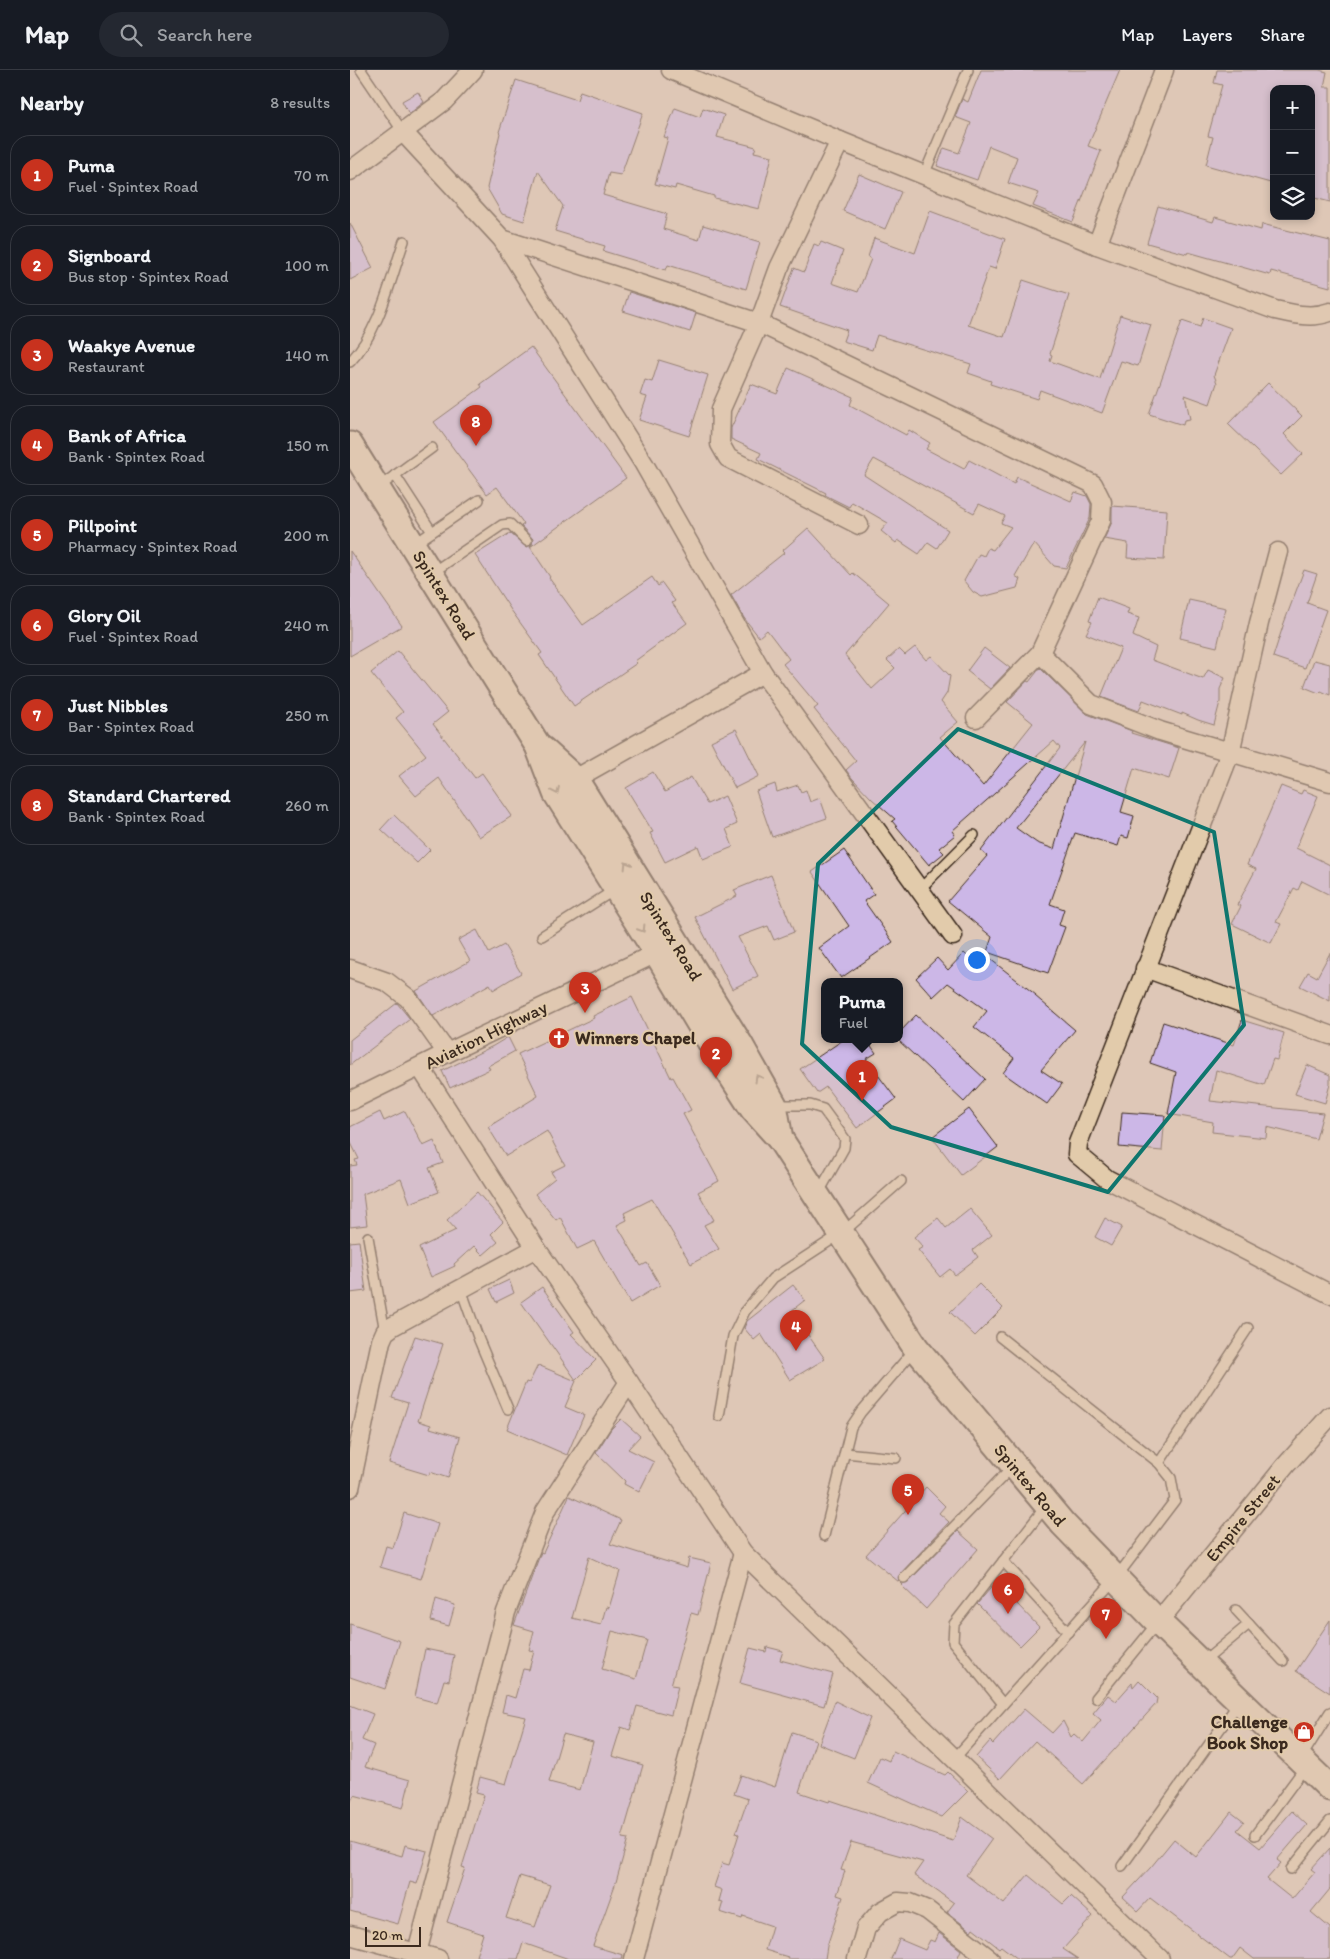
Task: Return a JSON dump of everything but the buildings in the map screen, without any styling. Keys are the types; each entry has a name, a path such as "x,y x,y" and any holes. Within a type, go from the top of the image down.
{"main road":[{"name":"Spintex Road","path":"351,448 386,482 422,538 430,574 538,746 556,793 616,889 666,948 739,1043 774,1105 780,1139"},
{"name":"Spintex Road","path":"538,746 574,779 666,948 720,1058 753,1109 780,1139 916,1348 1047,1505 1115,1579 1330,1788"}],"street":[{"path":"350,171 444,101 473,70"},
{"path":"671,70 1097,245 1275,310 1301,316 1320,316 1330,312"},
{"path":"1097,245 1164,70"},
{"path":"403,132 502,239 644,464 763,673 953,936"},
{"path":"840,141 779,268 759,323 721,409 720,444 728,458 859,525"},
{"path":"502,239 759,323 1093,484 1102,502 1101,521 1040,653 976,718"},
{"path":"1278,552 1259,624 1230,752 1078,1143 1077,1154 1108,1179 1330,1294"},
{"path":"1040,653 1091,704 1160,731 1330,782"},
{"path":"574,779 763,673"},
{"name":"Aviation Highway","path":"350,1101 666,948"},
{"path":"1145,968 1330,1035"},
{"path":"350,969 387,982 408,998 447,1053"},
{"path":"420,1067 536,1248 629,1382 743,1553 1160,1959"},
{"path":"350,1488 381,1341 386,1332 393,1326 536,1248"},
{"path":"417,1953 506,1612 544,1512 629,1382"},
{"name":"Empire Street","path":"1158,1622 1286,1466 1330,1416"},
{"path":"634,1959 743,1553"},
{"path":"856,1959 866,1928 880,1912 898,1902 910,1903 927,1910 990,1959"},
{"path":"350,1935 438,1959"}],"lane":[{"path":"361,70 403,132"},
{"path":"924,175 968,70"},
{"path":"350,362 359,352 376,320 404,241"},
{"path":"386,482 432,448"},
{"path":"422,538 479,500"},
{"path":"430,574 502,525 510,524 527,541"},
{"path":"920,889 974,835"},
{"path":"542,936 616,889"},
{"path":"774,1105 810,1105 823,1109 845,1139 844,1148 817,1196"},
{"path":"719,1416 733,1336 745,1311 773,1278 842,1233 901,1181"},
{"path":"368,1237 386,1332"},
{"path":"461,1289 479,1340 508,1409"},
{"path":"1159,1463 1248,1328"},
{"path":"954,1758 1115,1579 1175,1500 1171,1478 1159,1463 1000,1337"},
{"path":"824,1536 851,1427 861,1412 916,1348"},
{"path":"845,1453 896,1458"},
{"path":"904,1578 1014,1466"},
{"path":"1003,1704 953,1642 954,1624 1047,1505"},
{"path":"1003,1561 1068,1632"},
{"path":"1236,1610 1283,1661"},
{"path":"1096,1698 1158,1622"},
{"path":"1202,1664 1249,1624"},
{"path":"1122,1866 1240,1701"},
{"path":"1255,1835 1303,1763 1329,1715"},
{"path":"1291,1869 1330,1821"}],"highlighted area":[{"path":"958,729 1214,832 1244,1025 1108,1192 891,1127 802,1044 818,864"}],"place":[{"name":"Standard Chartered","path":"476,446"},
{"name":"Waakye Avenue","path":"585,1013"},
{"name":"Winners Chapel","path":"559,1038"},
{"name":"Signboard","path":"716,1078"},
{"name":"Puma","path":"862,1101"},
{"name":"Bank of Africa","path":"796,1351"},
{"name":"Pillpoint","path":"908,1515"},
{"name":"Glory Oil","path":"1008,1614"},
{"name":"Just Nibbles","path":"1106,1639"},
{"name":"Challenge Book Shop","path":"1304,1732"}]}
